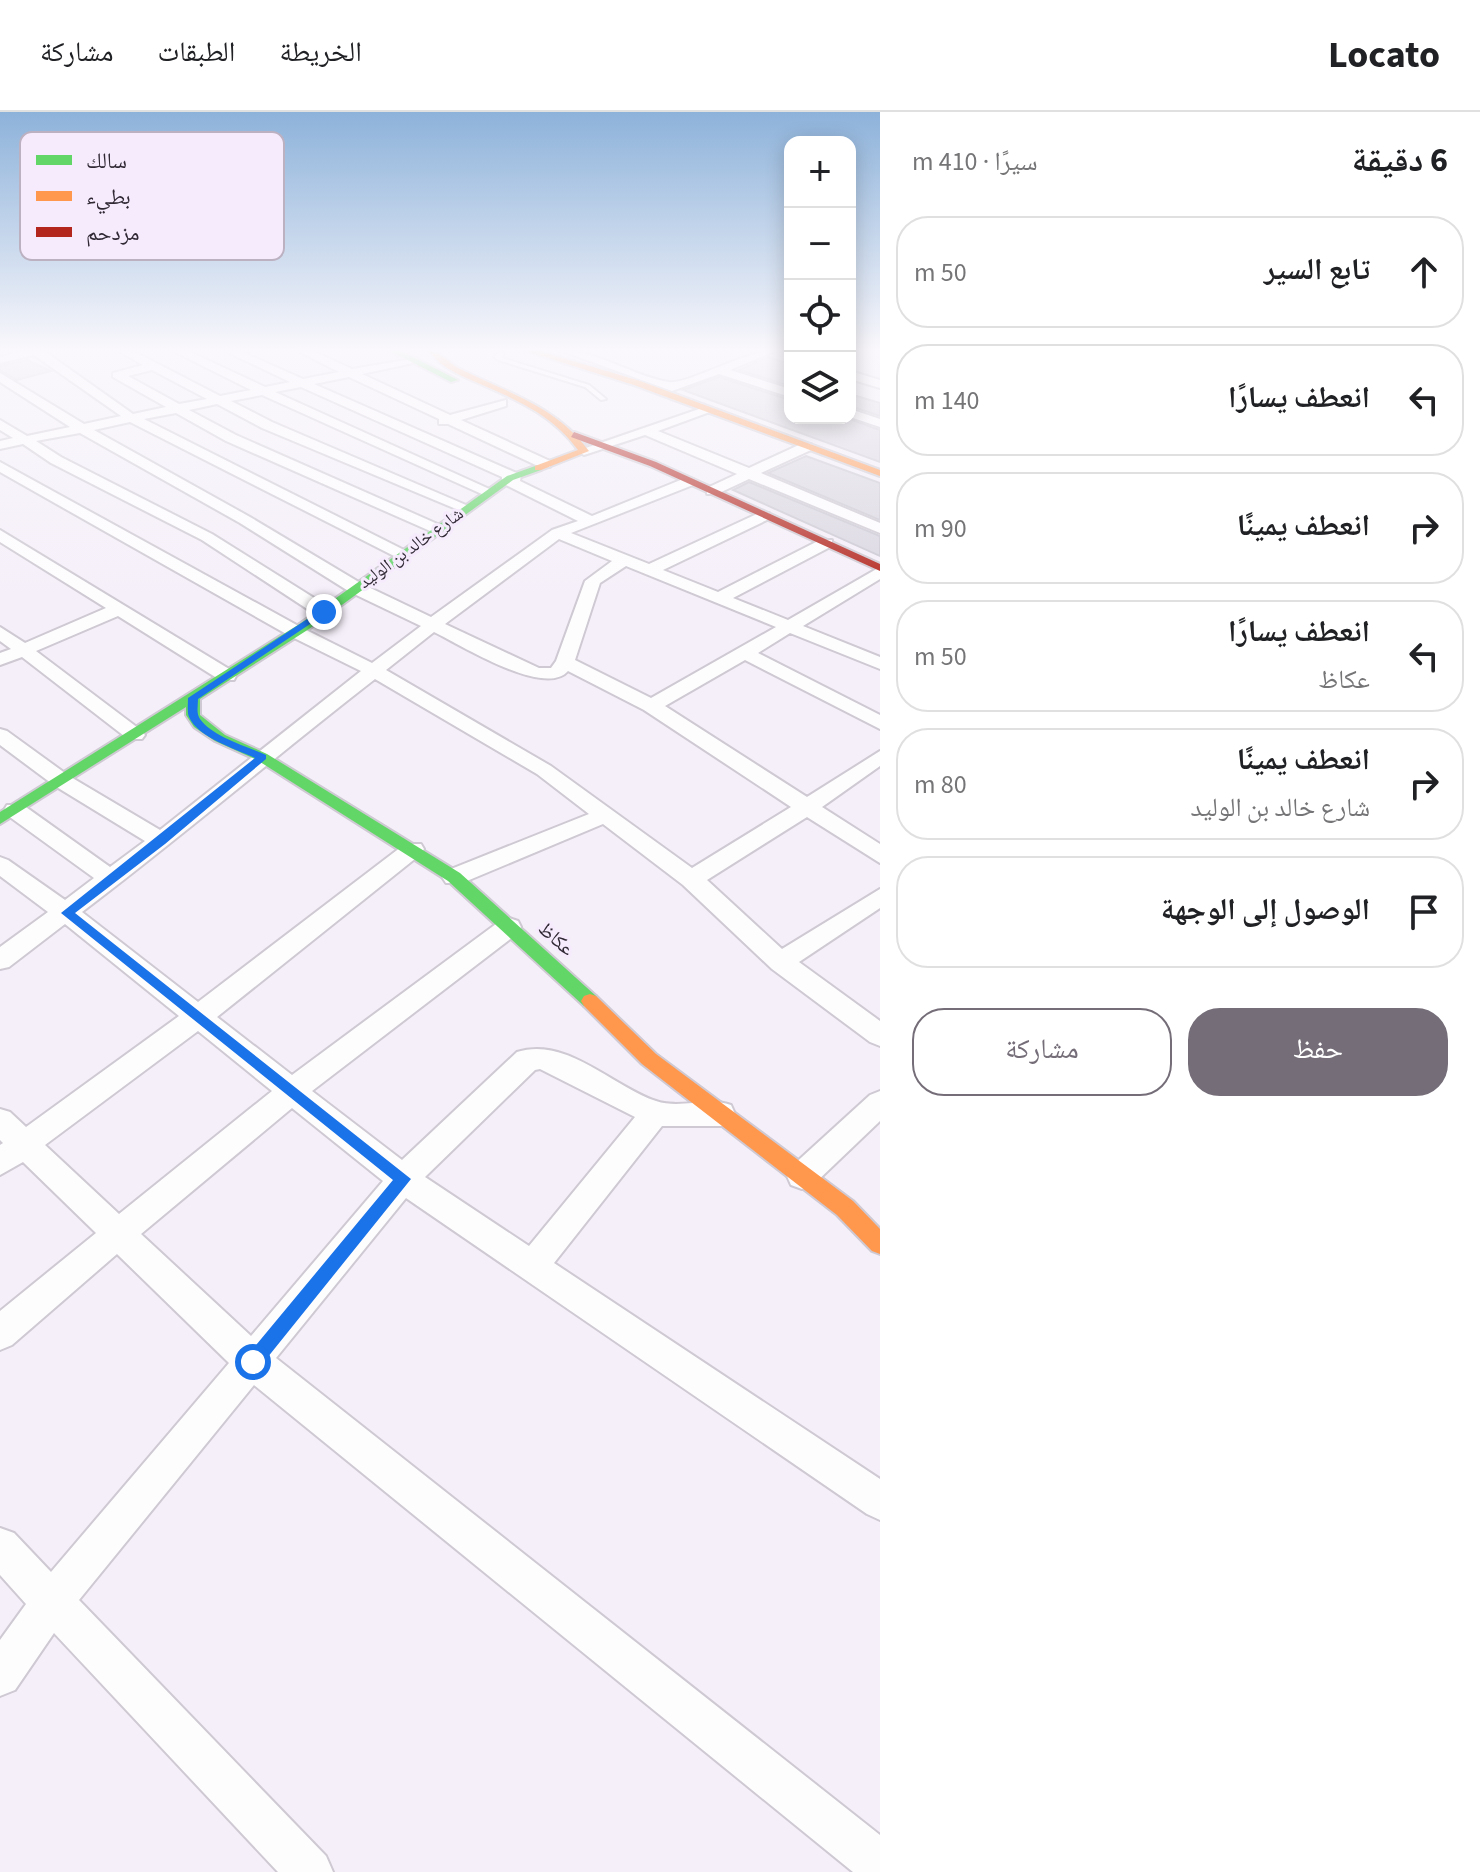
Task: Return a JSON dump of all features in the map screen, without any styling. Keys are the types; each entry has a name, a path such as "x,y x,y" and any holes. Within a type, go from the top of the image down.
{"main road":[{"path":"565,433 585,443 653,464 880,570"},
{"path":"574,433 585,443"},
{"path":"770,433 880,473"},
{"name":"شارع خالد بن الوليد","path":"8,814 296,632 489,492 585,443"},
{"name":"عكاظ","path":"193,698 193,715 199,724 220,738 262,757 454,877 566,977 649,1059 845,1208 880,1244"}],"street":[{"path":"14,433 56,460 207,537 324,612"},
{"path":"0,445 57,433"},
{"path":"90,433 245,520 356,588 536,674 556,673 565,662 593,581 623,561"},
{"path":"161,433 402,555"},
{"path":"222,433 437,529"},
{"path":"196,451 244,433"},
{"path":"287,433 466,508"},
{"path":"353,433 489,492"},
{"path":"374,443 404,433"},
{"path":"415,433 512,479 591,522"},
{"path":"480,433 545,464"},
{"path":"585,443 642,433"},
{"path":"652,433 880,528"},
{"path":"712,491 806,447"},
{"path":"0,466 296,632 375,671 544,770 691,879 781,962 880,1035"},
{"path":"2,955 67,913 161,841 262,757 557,533 688,482"},
{"path":"649,570 764,516"},
{"path":"557,533 880,663"},
{"path":"0,535 227,676"},
{"path":"719,598 826,543"},
{"path":"651,706 789,627 880,570"},
{"path":"0,660 119,609"},
{"path":"0,632 135,735"},
{"path":"745,653 880,723"},
{"path":"565,662 651,706 880,855"},
{"path":"0,735 62,781 161,841"},
{"path":"691,879 809,806 880,757"},
{"path":"8,814 111,879"},
{"path":"454,877 603,816"},
{"path":"413,849 199,1016 8,1143 119,1233 253,1362 880,1864"},
{"path":"0,865 67,913 403,1179 880,1501"},
{"path":"781,962 880,897"},
{"path":"0,1333 405,1000 509,927"},
{"path":"0,1675 52,1602 403,1179 527,1060 541,1058 558,1064 655,1114 721,1114"},
{"path":"802,1176 880,1103"},
{"path":"532,1266 655,1114"},
{"path":"0,1547 310,1872"}],"building":[{"path":"801,433 880,433 880,462"},
{"path":"806,456 880,483 880,520 768,473"},
{"path":"749,482 880,536 880,556 733,490"}],"traffic: fast":[{"path":"0,819 305,626 510,478 538,468"},
{"path":"193,698 193,715 199,724 220,738 262,757 454,877 590,1001"}],"traffic: slow":[{"path":"538,468 584,451 569,433"},
{"path":"772,433 880,473"},
{"path":"590,1001 649,1059 845,1208 880,1244"}],"traffic: jam":[{"path":"574,435 653,464 880,568"}],"route":[{"path":"253,1362 403,1179 67,913 161,841 262,757 220,738 199,724 191,707 193,698 324,612"}]}
